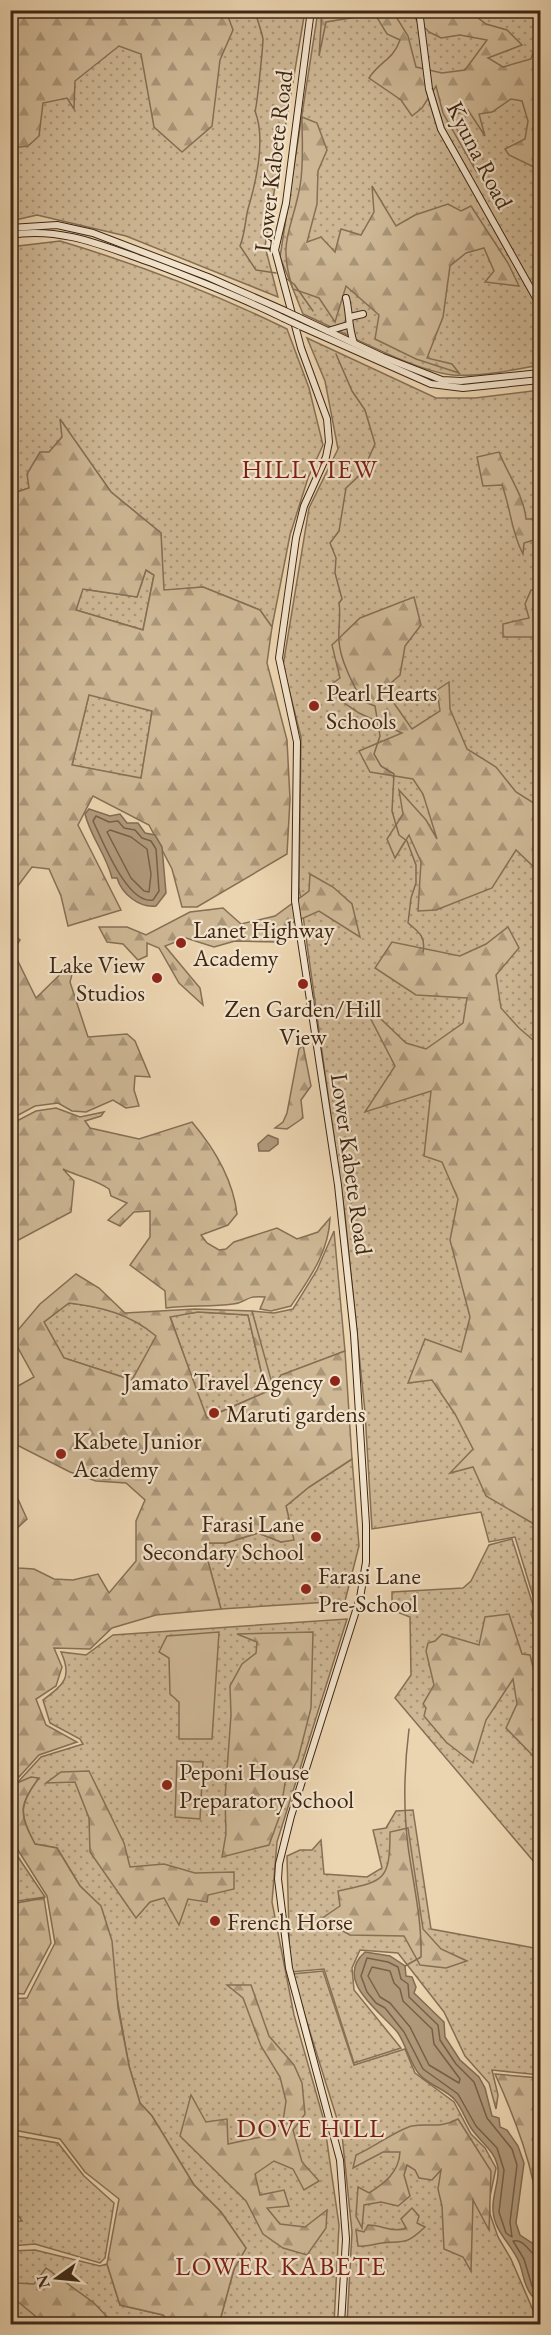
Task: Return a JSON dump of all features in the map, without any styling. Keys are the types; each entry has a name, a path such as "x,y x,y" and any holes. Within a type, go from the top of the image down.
{"main road":[{"name":"Lower Kabete Road","path":"311,10 286,203 275,250 301,348 327,418 329,442 326,457 304,506 296,538 279,658 297,748 295,901 337,1174 351,1294 361,1426 366,1562 360,1598 291,1816 279,1864 278,1879 289,1968 340,2160 345,2230 341,2325"},
{"name":"Kyuna Road","path":"419,10 429,89 441,129 540,305"},
{"path":"10,228 45,225 73,227 93,233 208,277 431,377 454,381 540,373"},
{"path":"10,235 38,232 86,240 214,287 404,374 431,384 463,388 540,380"},
{"path":"346,298 350,317 348,325 354,343"},
{"path":"350,317 363,314"},
{"path":"327,331 348,325"}],"green space":[{"path":"11,10 226,11 233,30 220,60 212,126 182,152 154,127 141,54 119,46 75,81 74,109 67,98 43,103 39,136 28,146 11,148"},
{"path":"10,11 305,11 265,246 278,297 126,236 37,215 11,221"},
{"path":"318,11 540,11 540,365 475,375 437,372 398,358 303,314 280,257"},
{"path":"322,11 398,11 395,15 408,36 416,67 442,73 465,70 487,40 460,35 441,38 429,32 408,11 474,11 473,14 486,24 507,30 522,45 488,58 503,67 531,59 537,40 540,53 538,76 540,97 536,101 540,130 540,170 509,155 505,149 525,139 528,121 522,101 511,99 492,112 479,114 485,136 468,110 451,116 477,173 443,113 436,86 422,108 412,116 401,100 369,78 394,52 400,40 387,34 375,14 326,22 319,56"},
{"path":"302,117 317,123 327,150 318,171 317,204 307,242 321,237 335,252 341,229 361,235 374,212 372,186 396,226 415,215 448,204 461,211 471,206 508,263 519,286 485,282 494,271 484,248 466,253 450,266 443,317 427,358 452,364 459,373 416,359 375,339 379,315 346,286 335,322 319,298 293,289 288,273 286,247 301,178"},
{"path":"60,241 175,280 287,329 309,388 323,445 308,478 290,535 272,627 260,610 203,587 163,591 161,533 111,492 61,421 62,437 49,453 29,488 11,494 10,247"},
{"path":"307,338 436,398 475,398 540,390 540,1631 534,1614 536,1606 515,1537 489,1542 481,1512 372,1529 365,1412 345,1216 299,887 301,737 283,666 309,508 338,449 325,381"},
{"path":"60,419 111,492 161,533 164,590 203,587 260,610 272,627 267,663 287,740 290,799 287,854 197,907 182,907 172,869 149,825 93,796 78,825 121,910 68,926 61,896 49,869 32,867 11,895 11,494 29,488 27,474 40,452 49,452 62,437","holes":["146,570 154,575 143,630 76,610 83,589 137,597","89,695 152,711 141,778 72,765"]},
{"path":"499,452 519,494 526,519 540,519 540,538 524,543 523,554 502,485 483,486 477,457"},
{"path":"146,570 154,575 143,630 76,610 82,589 137,597"},
{"path":"531,590 540,590 540,637 503,637 503,624 529,618 525,604"},
{"path":"414,597 421,625 405,646 400,675 384,689 412,729 440,711 437,690 449,682 450,709 467,749 496,767 516,792 540,807 540,873 516,850 492,888 436,910 418,911 421,862 409,835 395,858 387,839 403,814 399,790 426,820 437,839 423,794 413,779 370,772 359,751 402,733 359,713 337,698 333,683 340,678 332,645 360,618"},
{"path":"89,694 152,711 141,779 72,765"},
{"path":"310,874 333,887 352,904 360,937 319,911 285,926 276,942 235,941 214,947 186,938 165,946 200,988 203,1005 179,983 159,948 147,943 147,956 138,960 123,944 107,942 99,927 127,927 146,935 190,912 223,908 241,924 275,916 309,891"},
{"path":"508,927 519,948 496,975 501,1008 540,1046 540,1498 534,1524 486,1496 473,1467 450,1473 473,1449 455,1414 432,1380 408,1383 425,1339 461,1352 470,1317 450,1240 458,1199 442,1162 424,1156 431,1091 365,1112 395,1066 361,1000 406,1043 426,1049 463,1023 467,998 416,995 375,968 392,942 460,956 486,944"},
{"path":"13,934 20,940 13,951 36,998 76,959 70,982 88,1037 127,1034 135,1041 150,1077 135,1076 134,1090 139,1106 126,1108 113,1100 86,1112 72,1111 58,1103 35,1106 11,1119 10,990 16,988 11,971"},
{"path":"303,1045 311,1086 301,1100 303,1118 287,1129 275,1128 283,1122 287,1113 299,1049"},
{"path":"56,1108 80,1117 104,1112 101,1116 85,1121 90,1128 139,1139 192,1122 221,1165 235,1201 237,1214 228,1225 201,1235 207,1243 219,1250 226,1249 234,1242 277,1228 297,1239 318,1232 330,1218 322,1254 291,1306 271,1311 260,1309 265,1297 258,1297 233,1304 166,1308 165,1291 130,1265 150,1237 150,1211 134,1212 120,1226 108,1220 127,1203 111,1196 109,1189 93,1180 63,1169 74,1181 71,1212 11,1244 11,1124 36,1111"},
{"path":"334,1231 345,1351 281,1375 272,1388 252,1311 274,1313 293,1309 317,1270"},
{"path":"76,1274 99,1288 125,1313 195,1309 252,1311 273,1387 281,1375 345,1351 352,1459 309,1487 286,1506 294,1540 281,1542 258,1533 226,1543 203,1543 221,1609 156,1615 112,1628 90,1649 54,1648 62,1667 56,1686 36,1699 46,1725 77,1742 39,1755 19,1777 10,1761 11,1564 18,1568 34,1569 54,1579 73,1580 98,1574 109,1593 136,1561 136,1521 145,1500 126,1483 96,1481 70,1472 19,1446 11,1447 11,1390 34,1377 12,1337 40,1304","holes":["69,1303 93,1307 126,1317 156,1336 132,1380 64,1358 44,1322","198,1312 248,1315 266,1392 207,1418 170,1317"]},
{"path":"69,1303 115,1312 147,1328 157,1336 132,1380 64,1358 44,1322"},
{"path":"198,1312 248,1315 266,1392 206,1418 170,1316"},
{"path":"352,1459 359,1546 345,1601 221,1609 203,1543 226,1543 258,1533 281,1542 293,1540 286,1506 309,1487"},
{"path":"11,1475 13,1488 27,1519 14,1531 11,1519"},
{"path":"512,1539 534,1608 531,1614 540,1639 540,1869 395,1698 411,1675 410,1617 392,1610 392,1592 463,1588 471,1581 489,1545"},
{"path":"509,1614 522,1654 530,1655 540,1696 540,1763 506,1728 517,1704 513,1679 486,1720 473,1763 446,1742 424,1716 426,1708 423,1704 434,1685 426,1651 428,1643 435,1641 442,1634 479,1645 485,1617"},
{"path":"347,1619 277,1842 272,1902 294,2015 324,2121 339,2225 334,2324 219,2324 234,2269 246,2248 221,2212 194,2185 152,2116 140,2103 129,2066 101,1907 80,1886 57,1848 35,1844 30,1834 24,1818 24,1804 38,1779 17,1783 41,1757 83,1744 80,1739 50,1723 43,1700 61,1685 66,1675 61,1652 86,1655 113,1635"},
{"path":"219,1632 212,1739 179,1739 179,1702 170,1694 169,1658 159,1652 167,1636"},
{"path":"313,1632 311,1708 298,1759 285,1783 280,1815 269,1845 222,1857 226,1834 225,1798 231,1715 230,1686 242,1664 256,1653 257,1642 237,1634"},
{"path":"177,1761 203,1762 200,1819 175,1817"},
{"path":"89,1771 124,1843 130,1867 164,1864 195,1873 234,1872 234,1889 208,1895 207,1902 188,1899 179,1925 164,1898 150,1902 136,1918 90,1852 89,1818 75,1782 46,1783 61,1772"},
{"path":"10,1772 17,1783 31,1777 39,1778 24,1803 24,1817 30,1834 35,1844 57,1848 80,1886 101,1906 112,1941 118,2008 129,2066 140,2103 152,2116 194,2185 221,2212 246,2248 234,2269 219,2324 172,2324 163,2315 120,2305 107,2264 119,2199 85,2172 60,2139 19,2131 11,2125 11,1999 27,1998 55,1943 47,1896 11,1839"},
{"path":"413,1810 431,1929 540,1949 540,2075 492,2070 498,2095 496,2109 489,2083 465,2056 444,2012 398,1953 360,1950 352,1968 354,1990 401,2048 354,2063 324,1969 290,1972 287,1856 300,1850 312,1850 321,1840 324,1874 367,1877 382,1868 373,1830 386,1828 396,1811"},
{"path":"408,1828 423,1929 441,1949 467,1961 446,1968 420,1965 404,1936 350,1935 321,1919 340,1906 338,1891 366,1885 381,1877 388,1861 390,1832"},
{"path":"10,1845 45,1897 11,1902"},
{"path":"44,1898 51,1943 24,1994 11,1993 11,1904"},
{"path":"323,1971 354,2065 405,2049 415,2073 454,2102 471,2134 485,2148 496,2168 489,2201 490,2214 498,2237 511,2259 539,2324 347,2324 352,2232 342,2135 292,1974"},
{"path":"227,1985 251,1985 269,2036 294,2065 302,2083 305,2114 293,2130 302,2162 319,2181 304,2190 293,2169 274,2161 255,2174 260,2195 284,2190 289,2206 267,2208 280,2224 305,2227 327,2210 326,2228 307,2255 283,2248 263,2234 246,2201 180,2136 191,2095 206,2122 227,2119 228,2144 270,2135 283,2121 286,2101 280,2077 261,2046 243,1998"},
{"path":"495,2074 540,2078 540,2237 536,2223 530,2167 507,2100"},
{"path":"458,2119 491,2171 489,2230 473,2200 471,2271 463,2257 444,2249 442,2206 438,2189 441,2170 432,2180 419,2178 415,2170 407,2165 404,2175 410,2196 398,2206 381,2202 364,2205 362,2228 356,2216 358,2187 369,2193 380,2185 394,2171 400,2152 383,2152 353,2168 356,2155 412,2126 440,2125"},
{"path":"11,2135 58,2143 84,2176 114,2203 105,2258 100,2263 35,2244 11,2246 10,2221 22,2221 11,2205"},
{"path":"412,2208 419,2216 417,2223 425,2227 414,2237 401,2242 358,2246 356,2230 364,2232 368,2225 396,2230 406,2228 401,2219"},
{"path":"35,2250 100,2266 107,2264 120,2305 163,2315 172,2324 11,2324 11,2251"},
{"path":"46,2268 94,2303 114,2324 45,2324 11,2296 11,2276 16,2283 34,2284"}],"water":[{"path":"89,809 110,816 120,814 127,823 138,823 145,833 155,835 162,847 166,893 156,906 143,905 132,899 119,884 117,878 112,878 85,814"},
{"path":"268,1135 278,1139 278,1144 269,1151 259,1151 258,1144"},
{"path":"365,1952 390,1956 405,1966 406,1976 412,1977 416,1987 414,1993 444,2022 445,2037 460,2060 479,2077 485,2088 492,2116 499,2118 500,2127 507,2130 518,2146 524,2163 516,2223 520,2235 535,2245 538,2251 540,2292 538,2296 532,2296 529,2292 519,2262 496,2225 493,2205 498,2169 494,2157 471,2128 455,2100 419,2074 398,2033 372,2006 357,1985 354,1974 356,1963"}],"waterway":[{"path":"255,10 263,39 255,111 260,147 257,174 240,246 256,270 276,273"},
{"path":"284,277 294,284 313,311"},
{"path":"336,354 352,391 365,410 375,444 362,473 346,488 339,531 330,543 336,558 335,573 342,599 339,603 340,648 348,672 362,701 375,706 380,736 374,754 381,766 394,774 392,811 399,835 407,841 416,865 416,883 411,898 408,923 421,935 423,952"},
{"path":"405,1966 421,1957 419,1915 405,1816 405,1773 409,1729"}],"place":[{"name":"Pearl Hearts Schools","path":"314,706"},
{"name":"Lanet Highway Academy","path":"181,943"},
{"name":"Lake View Studios","path":"157,978"},
{"name":"Zen Garden/Hill View","path":"303,984"},
{"name":"Jamato Travel Agency","path":"335,1381"},
{"name":"Maruti gardens","path":"214,1413"},
{"name":"Kabete Junior Academy","path":"61,1454"},
{"name":"Farasi Lane Secondary School","path":"316,1537"},
{"name":"Farasi Lane Pre-School","path":"306,1589"},
{"name":"Peponi House Preparatory School","path":"167,1785"},
{"name":"French Horse","path":"215,1921"}],"district":[{"name":"HILLVIEW","path":"310,469"},
{"name":"DOVE HILL","path":"311,2128"},
{"name":"LOWER KABETE","path":"281,2266"}]}
